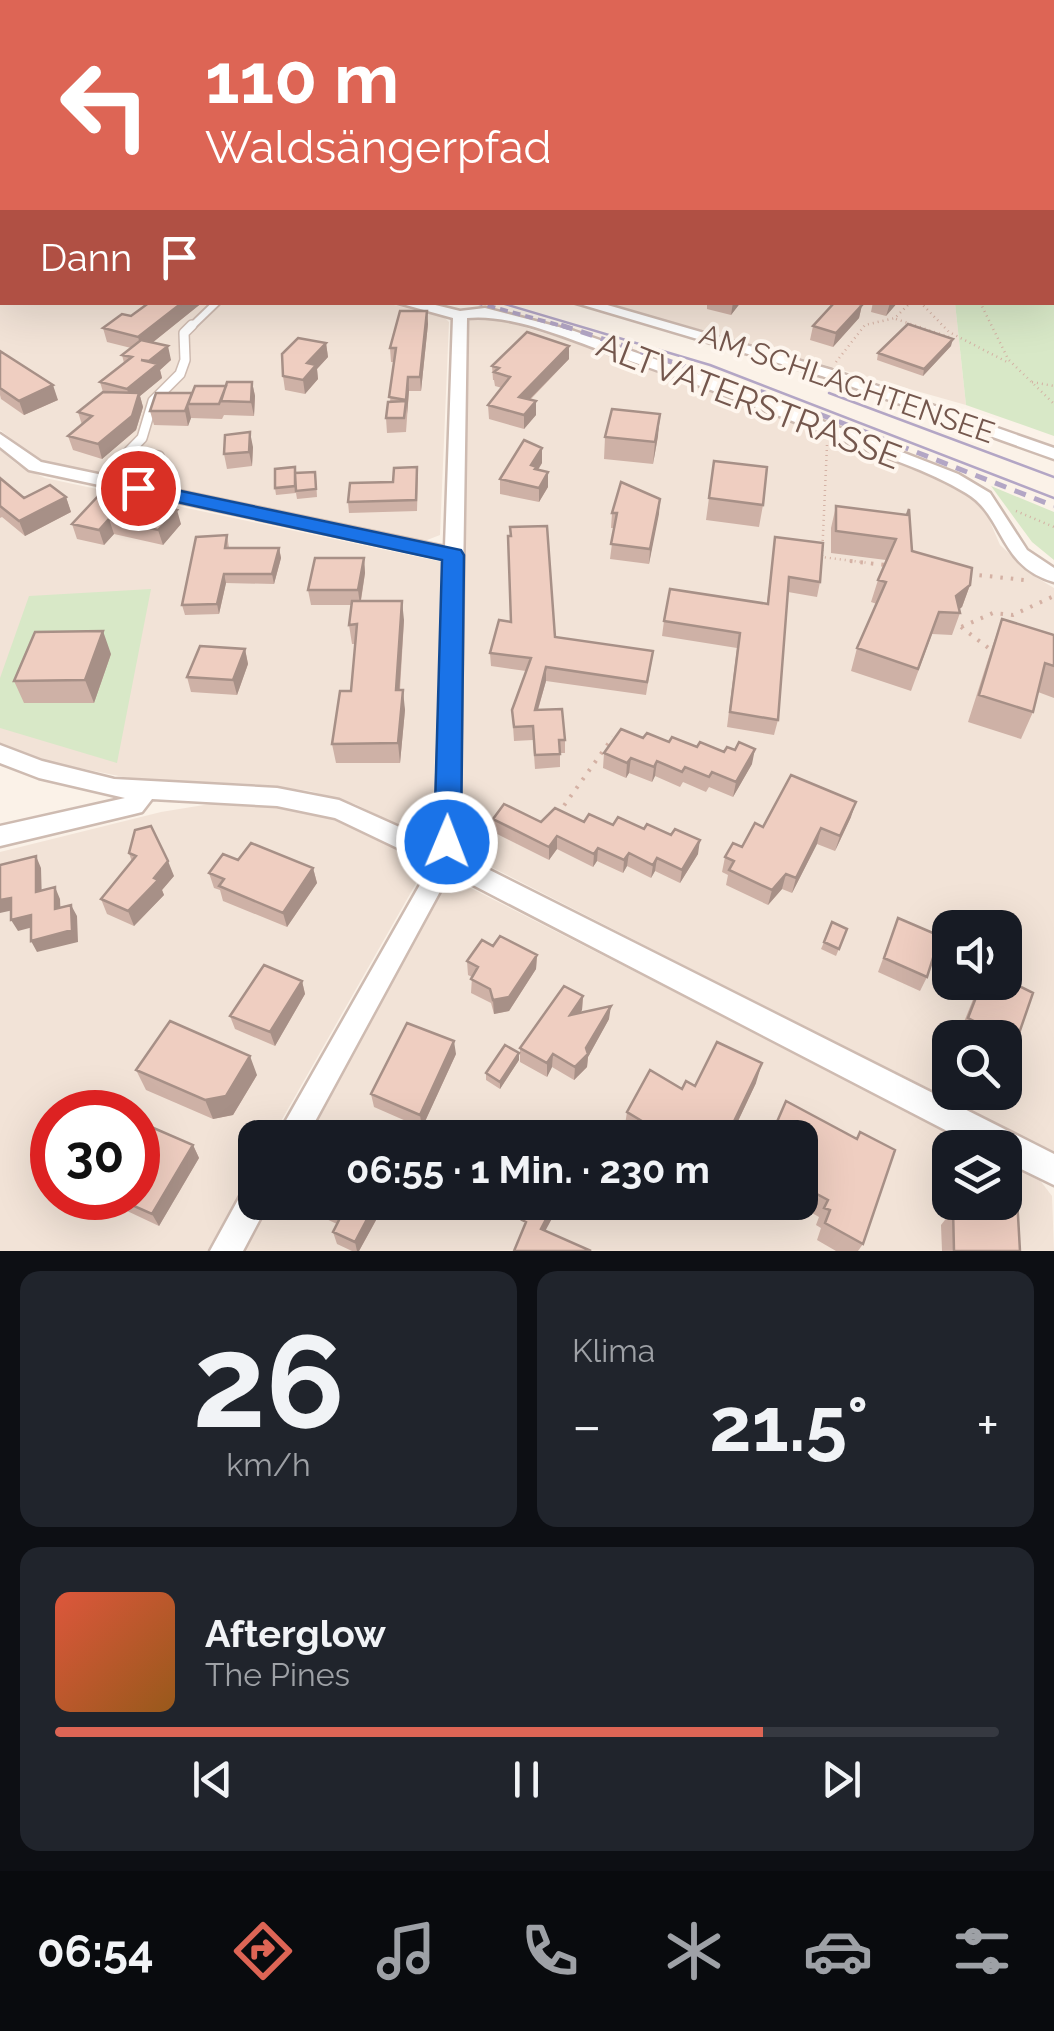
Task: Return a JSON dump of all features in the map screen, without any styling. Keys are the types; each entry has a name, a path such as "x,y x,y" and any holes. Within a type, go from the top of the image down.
{"street":[{"name":"ALTVATERSTRASSE","path":"415,305 460,315 485,312 649,360 952,478 981,494 991,505 1008,541 1054,576"},
{"name":"AM SCHLACHTENSEE","path":"597,305 652,315 827,372 1054,454"},
{"path":"300,1120 436,878 447,842 460,315"},
{"path":"0,439 35,466 453,555"},
{"path":"0,754 39,769 144,792 306,801 338,810 443,858 1054,1170"},
{"path":"0,836 134,805 144,792"},
{"path":"226,1251 244,1220"}],"lane":[{"path":"101,480 142,438 153,402 184,366 184,333 215,305"},
{"path":"128,453 159,456"}],"path":[{"path":"895,318 908,305"},
{"path":"922,305 933,321 954,338"},
{"path":"982,305 1013,364 1054,404"},
{"path":"827,372 864,325 895,318 1013,364"},
{"path":"1027,381 1054,386"},
{"path":"1048,399 1054,397"},
{"path":"828,436 822,557 890,565"},
{"path":"1002,506 1054,526"},
{"path":"956,572 1034,581"},
{"path":"950,626 961,627 982,616 1013,615 1054,596"},
{"path":"961,627 990,650"},
{"path":"550,816 556,816 613,736"}],"shaded area":[{"path":"0,305 394,305 444,317 449,322 440,535 422,542 47,463 0,430"},
{"path":"603,305 955,305 966,405"},
{"path":"470,316 486,316 633,359 941,477 982,503 1000,545 1034,576 1054,588 1054,1154 1022,1138 1022,1130 1007,1130 968,1110 1022,1110 1022,1020 932,1020 932,1092 458,850"},
{"path":"0,450 18,465 45,478 442,562 432,833 418,835 355,804 310,791 252,784 138,780 50,762 0,744"},
{"path":"216,803 276,807 344,822 421,862 423,871 282,1120 238,1120 238,1196 207,1251 0,1251 0,852 161,812"},
{"path":"455,880 945,1130 932,1130 932,1220 1022,1220 1022,1170 1039,1179 1052,1196 1054,1251 245,1251 262,1220 818,1220 818,1120 316,1120 447,883"}],"green space":[{"path":"955,305 1054,305 1054,436 966,405"},
{"path":"991,486 1054,512 1054,560 1032,542"},
{"path":"151,589 117,763 0,728 0,678 29,596"}],"building":[{"path":"146,305 179,305 138,337 103,328 122,314 131,316"},
{"path":"832,305 862,305 836,333 813,326"},
{"path":"400,311 427,311 420,377 408,377 406,400 389,397 396,348 390,348"},
{"path":"908,324 953,339 924,369 878,353"},
{"path":"527,332 569,346 519,397 536,401 524,415 488,405 510,377 494,372 499,368 492,366"},
{"path":"298,338 326,343 307,363 316,365 303,380 283,376 282,354"},
{"path":"141,340 168,346 149,361 141,360 158,364 127,389 100,382 132,357 122,355"},
{"path":"0,351 53,385 19,401 0,388"},
{"path":"227,382 252,382 251,402 221,401"},
{"path":"195,386 226,386 219,404 188,404"},
{"path":"103,392 139,393 132,416 98,444 68,436 92,416 78,412"},
{"path":"156,393 192,393 185,411 150,411"},
{"path":"406,401 404,418 386,418 388,402"},
{"path":"612,409 660,414 655,442 605,437"},
{"path":"250,432 249,452 224,454 225,435"},
{"path":"524,440 542,448 531,465 548,472 539,488 500,479"},
{"path":"714,461 767,467 763,505 709,498"},
{"path":"295,467 295,486 275,488 275,469"},
{"path":"417,467 416,500 348,502 350,483 393,482 394,468"},
{"path":"315,472 316,489 296,491 295,473"},
{"path":"0,478 24,498 50,485 66,497 19,521 0,506"},
{"path":"621,482 660,499 650,549 611,544 617,513 612,513"},
{"path":"100,494 177,510 158,530 109,519 99,530 72,524"},
{"path":"836,506 907,515 909,509 912,551 972,568 970,585 956,596 960,613 939,612 918,669 857,648 886,582 878,580 896,539 836,531"},
{"path":"547,526 555,637 653,651 647,682 546,667 535,710 562,709 565,740 559,740 560,754 535,755 533,726 514,727 512,710 531,658 490,653 499,620 511,622 510,527"},
{"path":"227,535 225,548 279,548 272,574 224,574 217,604 182,605 196,537"},
{"path":"775,537 823,543 820,582 789,577 778,720 730,712 740,633 664,621 670,589 768,604"},
{"path":"315,558 364,558 358,590 308,590"},
{"path":"352,601 402,601 396,690 403,690 398,743 332,744 340,691 351,691 357,624 349,625"},
{"path":"1002,619 1054,635 1054,666 1045,663 1033,712 979,695"},
{"path":"103,631 85,680 14,681 35,632"},
{"path":"200,646 245,649 233,680 187,677"},
{"path":"621,729 643,738 647,733 669,742 672,737 697,747 700,742 724,752 727,747 735,750 739,742 755,749 736,782 685,767 682,772 657,761 654,767 631,758 627,763 604,753"},
{"path":"791,775 856,802 840,836 821,828 796,878 786,874 772,890 729,870 734,861 725,857 733,843 742,847 755,823 763,827"},
{"path":"504,804 541,822 555,808 584,822 589,814 613,825 618,817 644,829 647,824 671,835 675,829 700,840 682,870 657,858 653,865 629,853 624,860 598,848 594,854 557,836 549,847 493,819"},
{"path":"151,826 168,861 154,878 158,880 128,911 101,899 136,856 129,853 135,830"},
{"path":"251,843 313,868 283,913 219,886 224,879 209,873 223,854 238,860"},
{"path":"36,856 36,892 55,887 55,909 71,905 72,930 31,941 31,915 11,920 11,898 0,900 0,865"},
{"path":"898,918 932,933 932,961 927,977 884,958"},
{"path":"832,922 847,929 839,949 824,942"},
{"path":"500,936 537,955 509,997 493,1000 490,989 471,979 478,967 467,961 482,940 493,946"},
{"path":"264,965 302,981 270,1032 230,1016"},
{"path":"564,986 583,996 570,1015 611,1006 586,1048 588,1054 575,1067 553,1054 547,1063 520,1048"},
{"path":"1022,988 1033,993 1022,1025 1022,1020 968,1018 975,1000 1022,1000"},
{"path":"170,1021 250,1056 226,1096 205,1100 136,1070"},
{"path":"407,1023 454,1041 420,1115 371,1094"},
{"path":"717,1042 762,1063 735,1120 640,1120 627,1112 650,1070 682,1089 686,1081 695,1086"},
{"path":"505,1045 519,1053 500,1082 486,1073"},
{"path":"786,1101 857,1139 860,1132 895,1150 863,1244 825,1223 830,1210 824,1208 828,1200 818,1195 818,1120 778,1120"},
{"path":"160,1131 193,1145 160,1201"},
{"path":"339,1220 367,1220 355,1242 333,1232"},
{"path":"522,1220 546,1220 541,1229 591,1251 514,1251 526,1222"},
{"path":"953,1220 1018,1220 1020,1251 954,1251"}],"tram line":[{"path":"508,305 710,365 1054,498"},
{"path":"829,393 1054,477"}],"railway":[{"path":"486,305 569,328"},
{"path":"561,325 768,394 1054,506"}],"route":[{"path":"138,488 453,555 447,842"}]}
